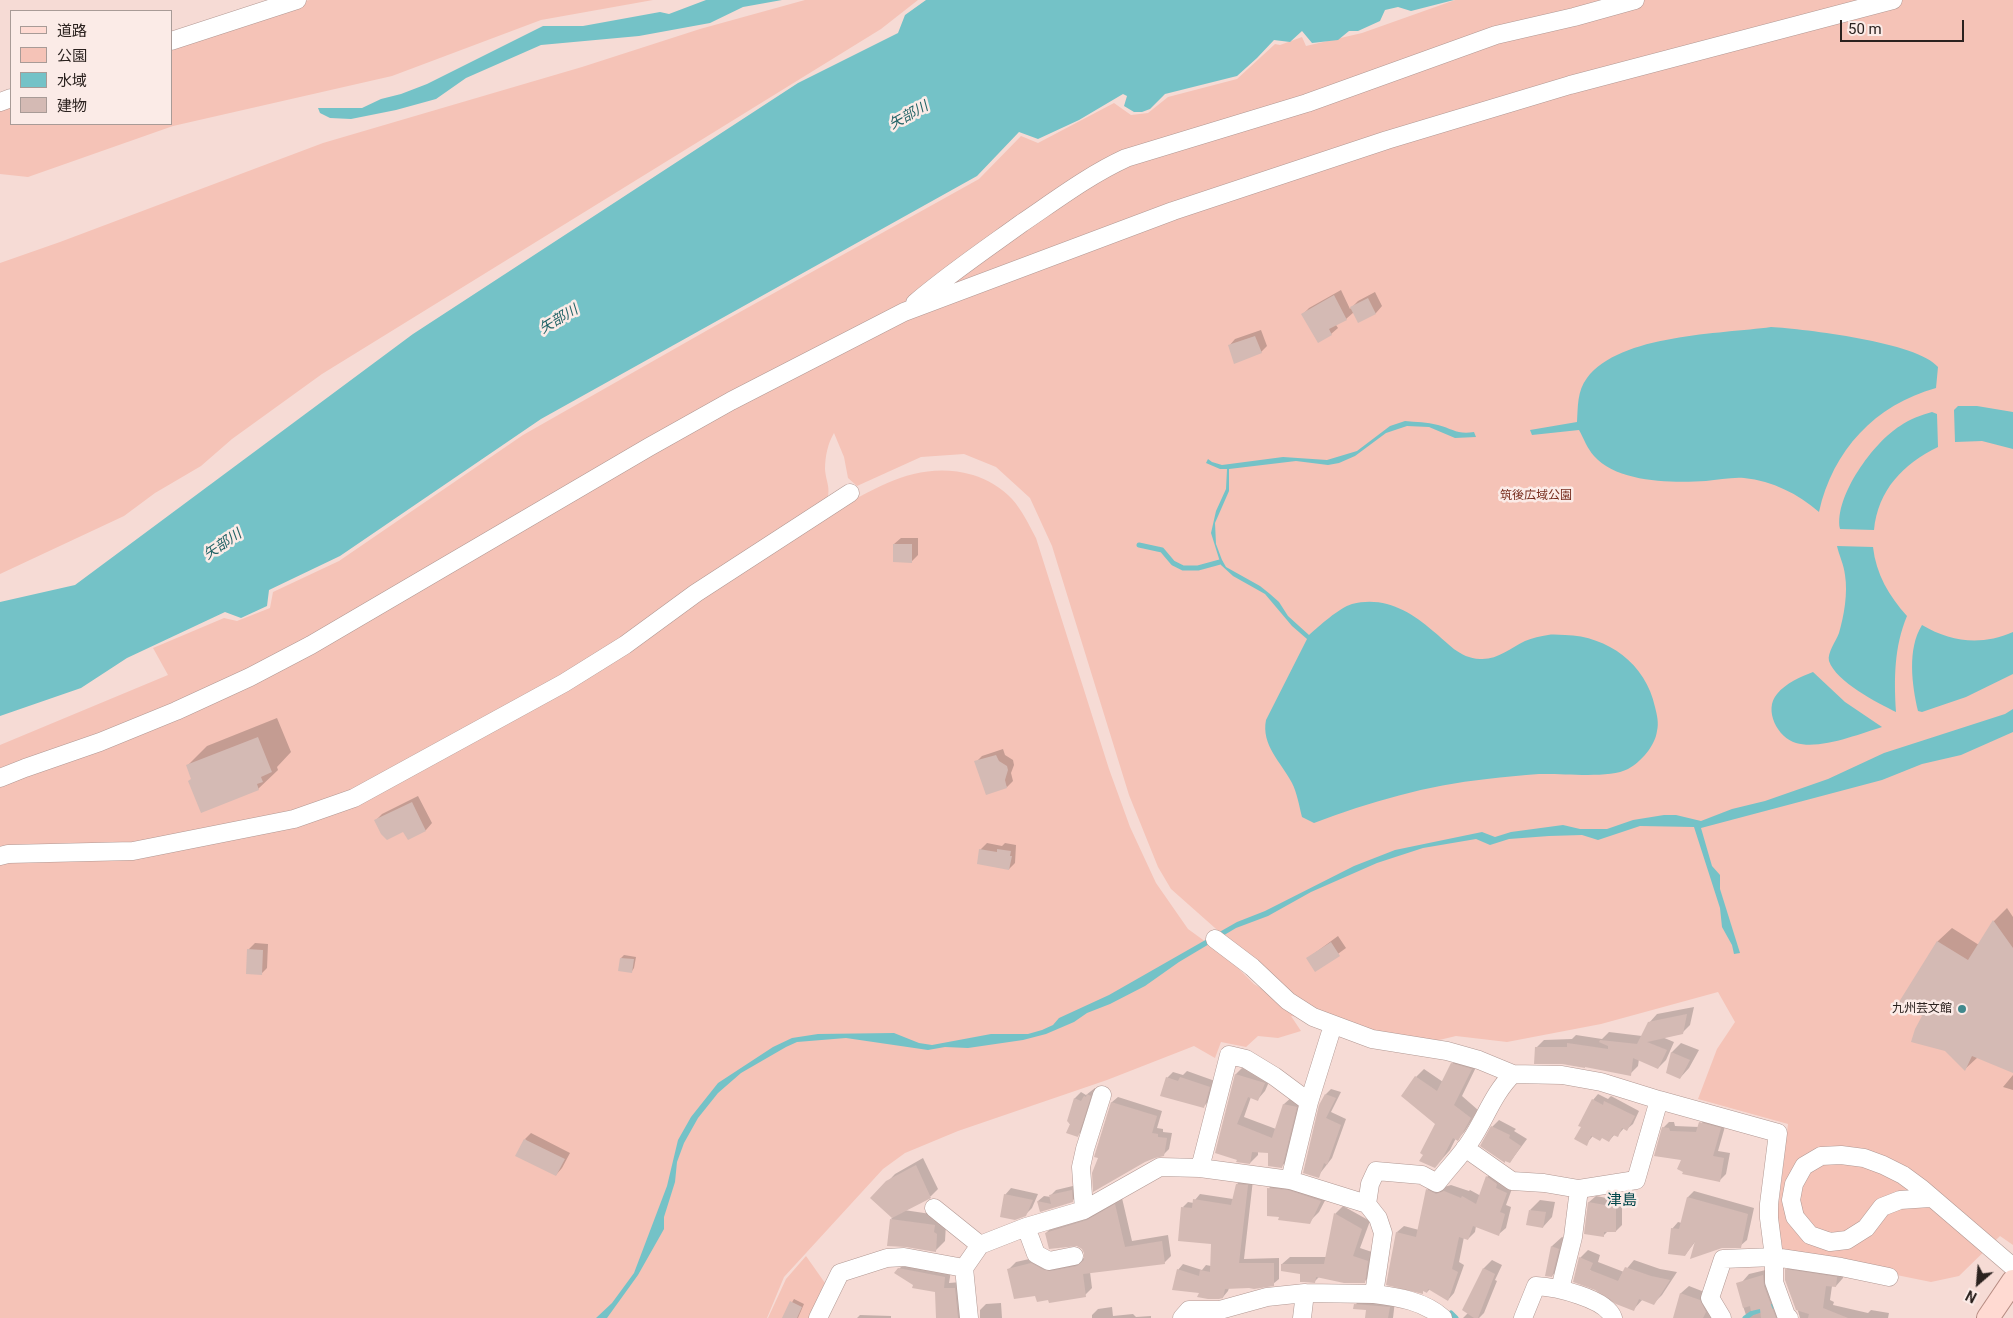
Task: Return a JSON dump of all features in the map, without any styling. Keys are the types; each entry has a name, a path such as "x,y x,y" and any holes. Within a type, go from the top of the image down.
{"main road":[{"path":"1988,1318 2013,1280"}],"street":[{"path":"172,41 297,0"},
{"path":"904,312 946,276 1002,237 1104,168 1126,158 1307,103 1496,35 1574,17 1635,0"},
{"path":"0,778 100,742 176,711 250,677 311,645 731,401 904,312 1173,211 1387,140 1570,85 1893,0"},
{"path":"0,856 8,854 133,850 294,819 354,798 571,678 625,645 696,593 850,494"},
{"path":"1215,939 1252,967 1288,1001 1313,1017 1372,1039 1447,1051 1479,1060 1513,1074 1562,1075 1602,1082 1778,1133 1769,1204 1774,1257 1774,1282 1786,1316 1789,1318"},
{"path":"1290,1180 1309,1102 1333,1025"},
{"path":"1200,1168 1229,1055 1246,1059 1274,1076 1309,1102"},
{"path":"1367,1204 1370,1184 1376,1171 1422,1175 1437,1183 1465,1148 1497,1094 1513,1074"},
{"path":"1084,1210 1082,1167 1085,1149 1102,1095"},
{"path":"1465,1148 1512,1181 1579,1188 1636,1180 1659,1100"},
{"path":"1930,1198 1900,1200 1882,1207 1866,1228 1847,1240 1830,1242 1810,1235 1794,1217 1790,1200 1794,1184 1804,1166 1821,1156 1841,1154 1864,1158 1884,1165 1903,1176 1930,1198 2013,1267"},
{"path":"969,1318 964,1268 980,1245 1026,1227 1084,1210 1160,1167 1200,1168 1290,1180 1367,1204 1378,1218 1383,1232 1374,1294"},
{"path":"1560,1289 1573,1237 1579,1188"},
{"path":"934,1208 980,1245"},
{"path":"1026,1227 1036,1254 1049,1261 1074,1256"},
{"path":"818,1318 840,1273 887,1258 904,1257 964,1268"},
{"path":"1722,1318 1710,1298 1723,1259 1774,1257 1841,1266 1889,1277"},
{"path":"1523,1318 1536,1286 1560,1289 1580,1295 1607,1309 1612,1318"},
{"path":"1302,1318 1305,1293"},
{"path":"1182,1318 1189,1310 1220,1310 1267,1297 1305,1293 1374,1294 1398,1298 1421,1304 1443,1318"}],"green space":[{"path":"309,0 653,0 541,20 392,76 173,126 28,177 0,174 0,105 10,101 10,125 172,125 172,43"},
{"path":"805,0 918,0 881,29 322,374 232,439 201,466 155,493 124,516 0,574 0,263 323,143 582,67 700,29"},
{"name":"筑後広域公園","path":"1455,0 2013,0 2013,1245 2000,1236 1959,1276 1931,1282 1783,1252 1777,1219 1788,1124 1698,1099 1717,1049 1735,1022 1718,992 1601,1024 1507,1042 1456,1036 1435,1041 1379,1036 1312,1014 1171,889 1158,867 1129,795 1052,546 1030,498 996,467 964,454 921,457 857,486 848,478 844,457 834,433 827,450 825,469 828,488 827,501 834,511 900,478 935,471 954,471 989,481 1016,503 1036,538 1109,769 1130,827 1156,883 1188,929 1228,958 1254,984 1308,1018 1291,1016 1301,1031 1278,1038 1258,1036 1246,1047 1221,1042 1215,1058 1194,1046 1107,1080 958,1131 905,1153 883,1169 784,1277 767,1318 0,1318 0,745 168,675 153,648 224,618 237,621 270,608 273,592 339,561 523,435 979,179 1021,136 1038,143 1114,103 1131,115 1148,113 1168,97 1237,79 1275,44 1280,45 1302,37 1306,46 1362,33"},
{"path":"806,1256 825,1283 809,1318 768,1318 786,1279"}],"water":[{"path":"706,0 782,0 743,7 710,23 639,36 541,45 466,78 436,99 396,110 351,119 330,118 320,113 318,108 362,108 381,99 401,94 427,84 543,26 583,26 660,12 669,14"},
{"name":"矢部川","path":"926,0 1454,0 1411,11 1398,7 1385,10 1380,21 1358,31 1349,31 1338,40 1312,43 1302,31 1290,42 1274,40 1237,76 1165,94 1150,109 1142,112 1134,112 1124,106 1127,96 1123,94 1079,120 1038,139 1019,132 977,176 541,419 340,556 269,590 267,606 241,618 225,612 127,658 81,688 0,716 0,602 75,585 413,334 798,83 898,33 905,15"},
{"path":"1771,327 1833,334 1885,344 1908,350 1926,358 1938,367 1936,388 1894,406 1876,418 1846,450 1835,469 1819,512 1785,489 1755,480 1730,478 1678,482 1647,479 1617,472 1604,465 1594,456 1587,447 1579,430 1532,435 1530,430 1577,422 1580,394 1587,378 1602,363 1623,352 1647,344 1673,339"},
{"path":"1958,406 1977,406 2013,412 2013,449 1982,441 1955,442 1954,410"},
{"path":"1932,412 1937,414 1938,447 1903,470 1894,480 1881,503 1876,516 1874,530 1840,529 1843,501 1849,486 1868,457 1879,444 1900,426 1916,417"},
{"path":"1405,421 1434,424 1460,432 1474,432 1476,437 1455,438 1429,427 1407,426 1386,433 1355,456 1339,463 1328,465 1296,461 1229,469 1229,491 1215,523 1216,544 1226,567 1260,586 1270,594 1279,602 1288,616 1309,635 1347,606 1364,602 1375,602 1396,607 1415,617 1454,649 1473,658 1493,658 1528,640 1550,635 1581,637 1610,647 1623,655 1643,678 1650,692 1657,716 1658,728 1656,737 1647,753 1633,766 1620,772 1609,774 1539,774 1443,785 1399,795 1314,823 1302,817 1294,787 1269,745 1265,729 1266,720 1307,639 1292,626 1265,594 1233,576 1221,565 1211,533 1216,511 1226,489 1227,469 1220,469 1206,463 1208,459 1222,465 1283,457 1327,460 1357,451 1390,426"},
{"path":"1837,546 1873,547 1877,566 1884,584 1907,616 1897,651 1896,712 1858,691 1840,677 1829,661 1830,651 1841,626 1846,597 1846,582"},
{"path":"1922,625 1944,635 1966,640 1989,639 2013,632 2013,674 1966,697 1922,712 1918,711 1912,667 1914,645"},
{"path":"1813,672 1845,702 1882,727 1828,743 1806,745 1789,740 1778,730 1775,723 1772,715 1773,700 1789,684"},
{"path":"2013,709 2013,732 1961,755 1922,764 1882,780 1701,828 1712,866 1720,875 1720,889 1740,953 1734,954 1732,945 1722,927 1720,908 1694,827 1640,826 1598,840 1582,835 1549,836 1509,839 1490,845 1476,839 1423,848 1377,863 1311,892 1268,916 1236,928 1179,962 1145,986 1046,1034 1023,1040 968,1048 945,1047 928,1050 846,1038 797,1042 741,1073 718,1093 698,1118 684,1143 677,1162 675,1182 664,1217 664,1229 638,1275 607,1318 596,1318 612,1303 634,1273 667,1186 678,1140 691,1117 718,1083 773,1047 792,1038 818,1034 894,1033 919,1043 932,1045 991,1034 1028,1034 1053,1025 1059,1018 1109,995 1237,922 1265,911 1354,866 1395,850 1482,832 1495,837 1511,832 1563,825 1580,829 1607,829 1633,820 1664,815 1676,815 1701,821 1732,809 1765,801 1828,779 1884,753 2005,714"}],"building":[{"path":"1334,295 1347,320 1329,329 1332,335 1318,343 1301,314"},
{"path":"1368,298 1376,314 1358,323 1350,307"},
{"path":"1255,336 1262,353 1234,364 1228,345"},
{"path":"893,544 912,544 912,563 893,562"},
{"path":"258,737 272,772 261,777 263,782 257,784 259,790 201,813 188,781 191,779 186,765"},
{"path":"996,755 999,761 1007,766 1008,770 1005,780 1007,788 986,795 974,761"},
{"path":"412,802 426,831 408,840 403,832 387,840 381,834 374,820"},
{"path":"979,849 997,852 997,849 1011,851 1010,856 1012,856 1009,870 977,864"},
{"name":"九州芸文館","path":"1993,920 2013,948 2013,1073 1972,1056 1965,1071 1945,1051 1911,1042 1922,1016 1899,1002 1937,941 1968,960"},
{"path":"1331,942 1340,956 1315,972 1306,958"},
{"path":"247,949 263,950 262,975 246,974"},
{"path":"620,958 634,959 632,973 618,971"},
{"path":"1687,1014 1683,1034 1647,1042 1667,1050 1658,1069 1633,1058 1631,1076 1562,1064 1534,1064 1535,1047 1567,1047 1567,1043 1608,1049 1608,1046 1599,1042 1600,1040 1637,1044 1648,1022"},
{"path":"1671,1052 1690,1060 1680,1079 1666,1073"},
{"path":"1451,1063 1472,1069 1454,1105 1471,1118 1458,1141 1453,1138 1435,1168 1419,1161 1423,1155 1420,1153 1435,1124 1401,1096 1415,1076 1437,1091"},
{"path":"1235,1074 1265,1083 1258,1101 1248,1097 1237,1124 1272,1138 1283,1104 1297,1107 1282,1168 1268,1166 1268,1153 1252,1152 1250,1164 1236,1162 1237,1160 1215,1153"},
{"path":"1166,1077 1178,1081 1180,1077 1210,1087 1204,1108 1160,1096"},
{"path":"1087,1094 1091,1096 1078,1137 1066,1133 1070,1124 1067,1121 1074,1098 1081,1101"},
{"path":"1325,1094 1336,1098 1326,1118 1341,1125 1327,1165 1324,1163 1319,1178 1303,1173 1319,1105"},
{"path":"1592,1099 1603,1105 1604,1101 1635,1116 1627,1131 1622,1128 1618,1137 1613,1135 1609,1142 1602,1138 1600,1141 1591,1136 1587,1146 1574,1139 1581,1127 1578,1126"},
{"path":"1111,1102 1157,1116 1152,1133 1158,1134 1158,1137 1167,1138 1164,1156 1145,1162 1093,1192 1092,1173 1098,1158 1094,1157"},
{"path":"1699,1122 1721,1128 1713,1156 1724,1158 1720,1182 1682,1174 1683,1172 1677,1169 1681,1160 1654,1156 1662,1127 1669,1128 1670,1131 1696,1132"},
{"path":"1491,1126 1510,1135 1509,1138 1521,1146 1510,1163 1505,1161 1505,1163 1480,1146"},
{"path":"524,1139 565,1159 556,1176 515,1156"},
{"path":"916,1165 931,1198 892,1218 870,1198 886,1181"},
{"path":"1486,1176 1497,1184 1496,1188 1507,1193 1500,1212 1505,1214 1499,1236 1473,1226 1468,1240 1459,1237 1452,1269 1458,1272 1448,1301 1428,1289 1427,1293 1423,1291 1423,1294 1386,1285 1396,1232 1416,1237 1426,1189 1436,1194 1444,1191 1461,1198 1462,1196 1476,1204"},
{"path":"1236,1184 1248,1185 1239,1263 1274,1263 1274,1286 1254,1289 1225,1289 1223,1298 1219,1299 1197,1297 1199,1293 1172,1290 1177,1269 1199,1276 1200,1270 1210,1272 1211,1244 1178,1241 1181,1207 1192,1208 1193,1199 1231,1205"},
{"path":"1267,1188 1288,1190 1321,1201 1310,1224 1278,1220 1279,1217 1267,1216"},
{"path":"1072,1190 1073,1202 1040,1212 1037,1201 1051,1204 1049,1195"},
{"path":"1004,1194 1033,1200 1026,1216 1015,1220 1000,1217"},
{"path":"1687,1197 1748,1214 1741,1248 1722,1248 1690,1259 1695,1241 1685,1256 1668,1254 1671,1228 1679,1229"},
{"path":"1588,1202 1616,1207 1616,1232 1604,1232 1604,1237 1584,1234"},
{"path":"1115,1204 1125,1247 1162,1241 1165,1264 1083,1274 1086,1297 1049,1303 1048,1300 1037,1302 1035,1296 1014,1299 1007,1269 1031,1263 1044,1270 1051,1271 1077,1266 1084,1260 1082,1249 1077,1246 1049,1249 1045,1233 1087,1220"},
{"path":"1529,1210 1546,1212 1543,1228 1526,1225"},
{"path":"1334,1213 1362,1229 1353,1256 1368,1261 1365,1283 1344,1283 1316,1277 1315,1283 1300,1282 1300,1274 1281,1271 1281,1264 1324,1264"},
{"path":"890,1219 935,1225 934,1232 937,1234 936,1252 887,1246"},
{"path":"1551,1246 1559,1249 1552,1277 1545,1276"},
{"path":"1579,1257 1593,1263 1590,1270 1618,1281 1625,1267 1670,1280 1654,1305 1639,1299 1634,1311 1616,1304 1595,1290 1573,1282"},
{"path":"898,1268 945,1277 944,1288 955,1288 958,1318 936,1318 935,1292 912,1288 913,1285 894,1273"},
{"path":"1483,1268 1495,1274 1478,1318 1474,1318 1462,1310"},
{"path":"1785,1269 1837,1277 1836,1287 1826,1286 1823,1308 1848,1318 1808,1318 1809,1314 1796,1310 1785,1280"},
{"path":"1763,1275 1764,1286 1776,1318 1761,1318 1760,1309 1751,1311 1750,1306 1743,1308 1736,1283"},
{"path":"1680,1293 1700,1300 1706,1312 1703,1318 1673,1318"},
{"path":"790,1301 802,1307 797,1318 782,1318"},
{"path":"1354,1304 1390,1307 1388,1318 1365,1318 1366,1310 1353,1309"}],"waterway":[{"path":"1139,545 1162,550 1173,563 1183,568 1198,568 1220,562"},
{"path":"1745,1318 1752,1313 1773,1306"},
{"path":"1451,1313 1456,1318"}],"place":[{"name":"九州芸文館","path":"1962,1009"}],"district":[{"name":"津島","path":"1622,1201"}]}
